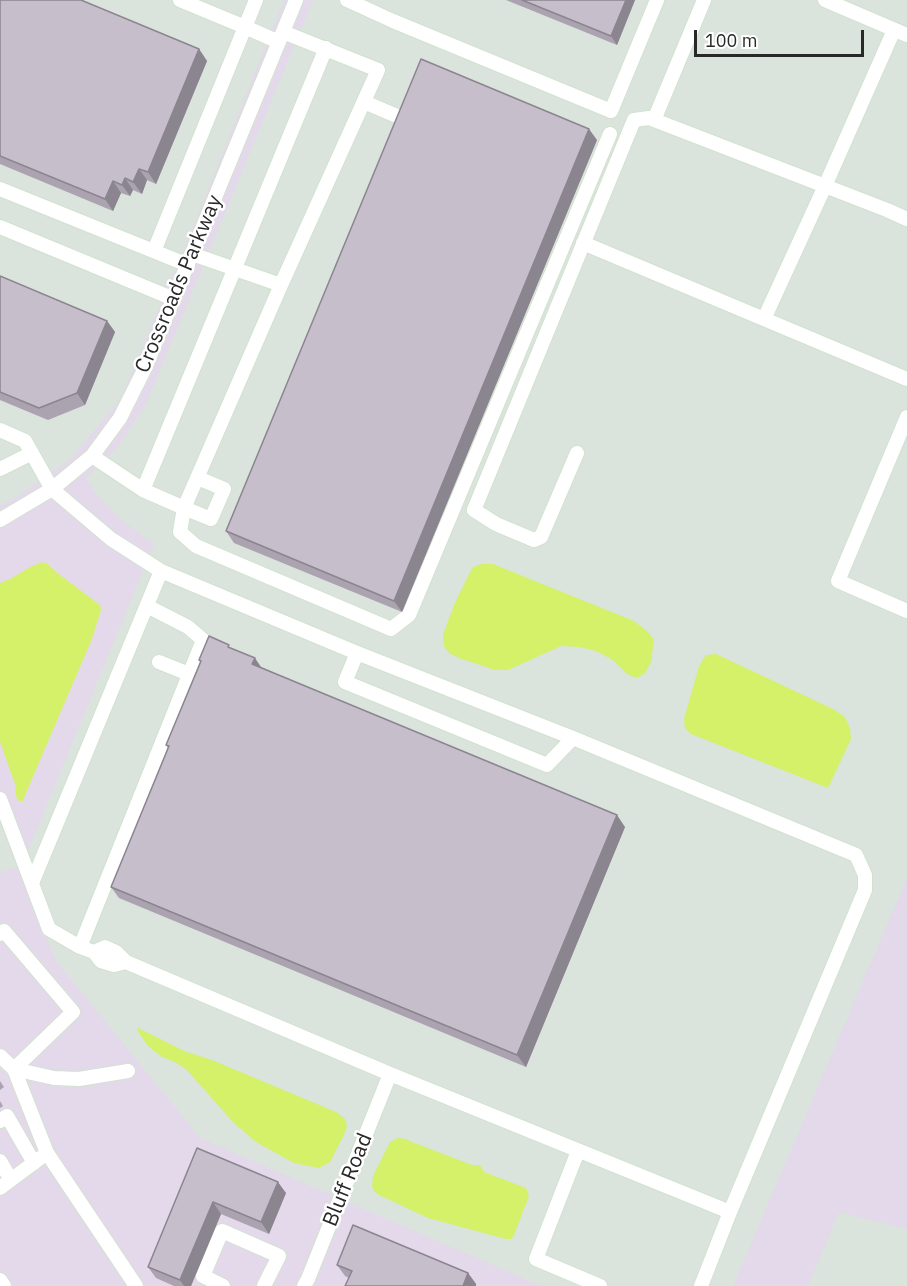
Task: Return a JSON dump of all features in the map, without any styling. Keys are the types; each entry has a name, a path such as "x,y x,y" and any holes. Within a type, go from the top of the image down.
{"street":[{"path":"180,0 245,27 326,48 378,70 184,508 180,532 196,546 391,629 409,615 610,134"},
{"path":"154,251 256,0"},
{"name":"Crossroads Parkway","path":"0,520 52,489 92,456 120,418 145,368 296,0"},
{"path":"347,0 610,111 657,0"},
{"path":"654,120 704,0"},
{"path":"765,319 825,186 901,33 825,0"},
{"path":"143,490 326,48"},
{"path":"363,102 404,119"},
{"path":"577,453 541,537 534,540 496,524 474,510 634,120 649,118 907,219"},
{"path":"0,189 154,251 244,272 282,285"},
{"path":"0,227 174,299"},
{"path":"583,243 907,379"},
{"path":"907,417 838,581 907,611"},
{"path":"0,430 25,441 52,489 111,539 161,571 856,855 865,875 865,890 701,1286"},
{"path":"0,469 32,453"},
{"path":"92,456 143,490 211,519 229,491 198,478"},
{"path":"32,883 161,571"},
{"path":"80,946 202,640 188,627 147,606"},
{"path":"357,653 345,682 547,765 573,738"},
{"path":"159,662 189,674"},
{"path":"0,799 49,929 94,951 101,961 114,965 126,962 390,1074 730,1212"},
{"path":"0,934 4,932 73,1012 14,1069"},
{"path":"0,1056 14,1069 47,1153 135,1286"},
{"path":"14,1069 54,1078 79,1078 128,1071"},
{"name":"Bluff Road","path":"304,1286 390,1074"},
{"path":"0,1121 7,1116 34,1163"},
{"path":"578,1151 536,1259 600,1286"},
{"path":"0,1161 6,1184 47,1153"},
{"path":"223,1286 203,1276 222,1231 279,1256 264,1286"},
{"path":"0,1280 4,1286"}],"shaded area":[{"path":"0,0 284,0 182,254 121,398 71,459 12,500 0,505"},
{"path":"313,0 907,0 907,878 733,1286 541,1286 200,1138 56,961 19,872 154,544 120,519 99,498 86,479 119,445 146,404"},
{"path":"43,562 100,605 101,610 92,639 23,801 19,801 0,742 0,583"},
{"path":"493,564 634,621 654,640 651,662 645,673 637,678 627,674 613,660 596,651 580,647 561,646 508,670 495,670 449,653 444,646 443,635 469,574 473,567"},
{"path":"716,654 833,709 845,717 850,728 851,739 828,788 691,734 685,728 684,719 699,666 706,655"},
{"path":"0,822 17,867 0,873"},
{"path":"138,1028 184,1051 212,1060 336,1112 345,1119 347,1126 330,1162 319,1168 294,1163 256,1142 233,1122 186,1069 162,1057 148,1046 137,1030"},
{"path":"398,1138 406,1139 472,1165 480,1165 484,1172 526,1188 529,1196 512,1239 428,1218 374,1191 373,1176 390,1142"},
{"path":"839,1212 907,1229 907,1286 808,1286"}],"building":[{"path":"0,0 81,0 199,49 148,172 139,169 133,182 125,178 122,185 113,181 105,199 0,156"},
{"path":"522,0 626,0 611,36"},
{"path":"421,59 589,129 394,601 226,531"},
{"path":"0,276 107,321 77,393 39,408 0,392"},
{"path":"209,636 255,658 252,664 617,815 517,1055 111,887 169,746 166,745"},
{"path":"197,1148 278,1182 261,1222 213,1202 180,1280 148,1267"},
{"path":"353,1225 468,1273 463,1286 345,1286 352,1271 337,1265"}]}
